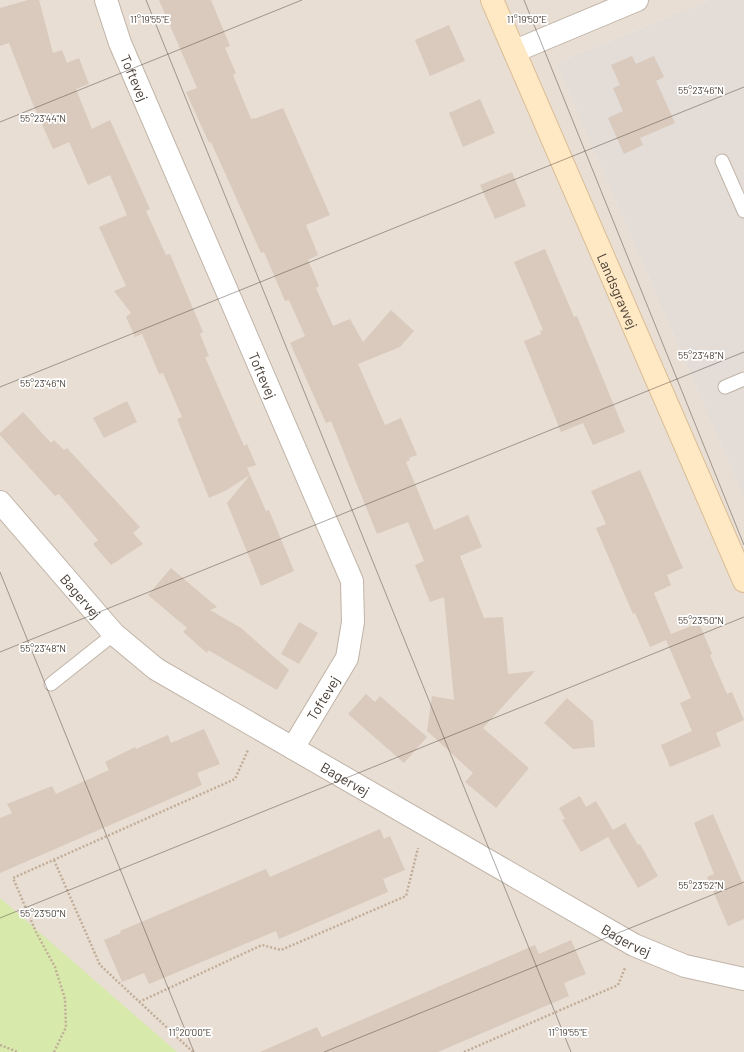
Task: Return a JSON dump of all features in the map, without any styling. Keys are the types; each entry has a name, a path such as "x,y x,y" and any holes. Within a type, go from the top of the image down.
{"street":[{"name":"Toftevej","path":"106,0 120,43 352,581 354,622 347,658 293,748"},
{"name":"Landsgravvej","path":"492,0 744,581"},
{"path":"515,51 637,0"},
{"name":"Bagervej","path":"0,502 114,634 156,669 634,945 685,966 744,979"}],"lane":[{"path":"722,161 744,211"},
{"path":"724,387 744,379"},
{"path":"51,684 114,634"}],"path":[{"path":"54,1052 66,1026 65,999 55,967 36,932 13,878 235,779 258,728"},
{"path":"139,1002 262,945 281,950 406,896 423,824"},
{"path":"54,860 100,964 193,1052"},
{"path":"464,1052 618,985 634,945"},
{"path":"0,1045 18,1052"}],"shaded area":[{"path":"0,0 710,0 556,63 744,498 744,1052 0,1052"},
{"path":"710,0 744,0 744,498 556,63"}],"green space":[{"path":"0,898 177,1052 0,1052"}],"building":[{"path":"28,0 39,0 53,53 62,50 67,63 79,58 89,84 76,89 92,129 110,120 150,209 146,211 166,255 170,254 203,332 200,334 209,356 205,357 244,446 247,444 256,465 247,468 250,475 225,491 209,498 177,419 182,417 163,373 159,374 142,334 135,337 126,317 131,313 114,291 126,286 99,227 127,215 110,175 88,185 69,142 53,149 32,102 9,43 0,46 0,8"},
{"path":"159,0 211,0 230,46 225,48 236,73 233,75 251,119 283,108 330,215 306,225 318,255 308,260 319,286 316,288 333,326 350,319 363,342 391,310 414,331 400,347 358,364 385,425 401,418 417,455 409,458 410,460 406,462 434,530 468,515 482,547 460,556 484,618 503,617 508,674 535,671 483,728 529,768 496,808 465,782 473,773 427,731 432,696 454,700 444,597 430,602 415,565 424,561 408,522 377,534 331,421 326,423 290,343 305,336 289,300 285,301 264,252 261,253 211,142 209,143 186,92 197,88"},
{"path":"449,25 465,61 430,76 415,40"},
{"path":"632,56 636,64 654,56 664,77 656,81 675,123 640,138 643,145 624,154 608,118 623,111 613,88 620,85 611,65"},
{"path":"480,99 495,133 463,147 449,113"},
{"path":"512,172 526,206 495,219 480,185"},
{"path":"545,249 574,317 577,316 625,432 593,445 583,423 561,432 524,341 541,334 540,331 543,330 514,262"},
{"path":"127,401 137,422 104,438 93,418"},
{"path":"23,412 51,443 54,440 64,450 67,448 140,527 133,533 143,544 111,565 93,544 98,540 59,494 55,496 0,435 0,433"},
{"path":"640,470 683,568 667,575 671,585 654,593 671,634 699,623 712,654 710,655 727,694 732,692 744,720 716,733 721,746 670,767 661,745 692,731 680,703 691,698 666,640 650,647 635,613 633,614 596,528 606,524 591,491"},
{"path":"250,475 266,511 269,510 294,571 261,586 227,503"},
{"path":"171,568 217,607 210,610 241,628 289,670 277,690 208,650 207,653 183,632 187,628 148,595"},
{"path":"299,622 318,633 299,664 281,654"},
{"path":"366,694 375,702 380,696 427,737 404,763 348,714"},
{"path":"567,698 593,721 595,747 573,749 544,723"},
{"path":"204,729 220,764 197,773 202,785 0,873 0,818 12,813 7,804 52,786 56,794 109,770 105,762 135,747 136,749 168,735 171,743"},
{"path":"580,796 586,807 596,801 613,830 625,823 638,845 640,844 658,876 638,888 608,837 581,852 562,820 565,819 559,808"},
{"path":"713,814 744,886 744,919 728,926 707,877 714,874 694,823"},
{"path":"380,829 384,839 390,836 405,870 383,879 388,892 279,939 276,931 149,984 144,973 122,982 104,940 121,933 120,931 266,869 270,877"},
{"path":"571,940 586,974 564,983 569,996 438,1052 260,1052 317,1027 322,1037 535,945 539,954"}]}
